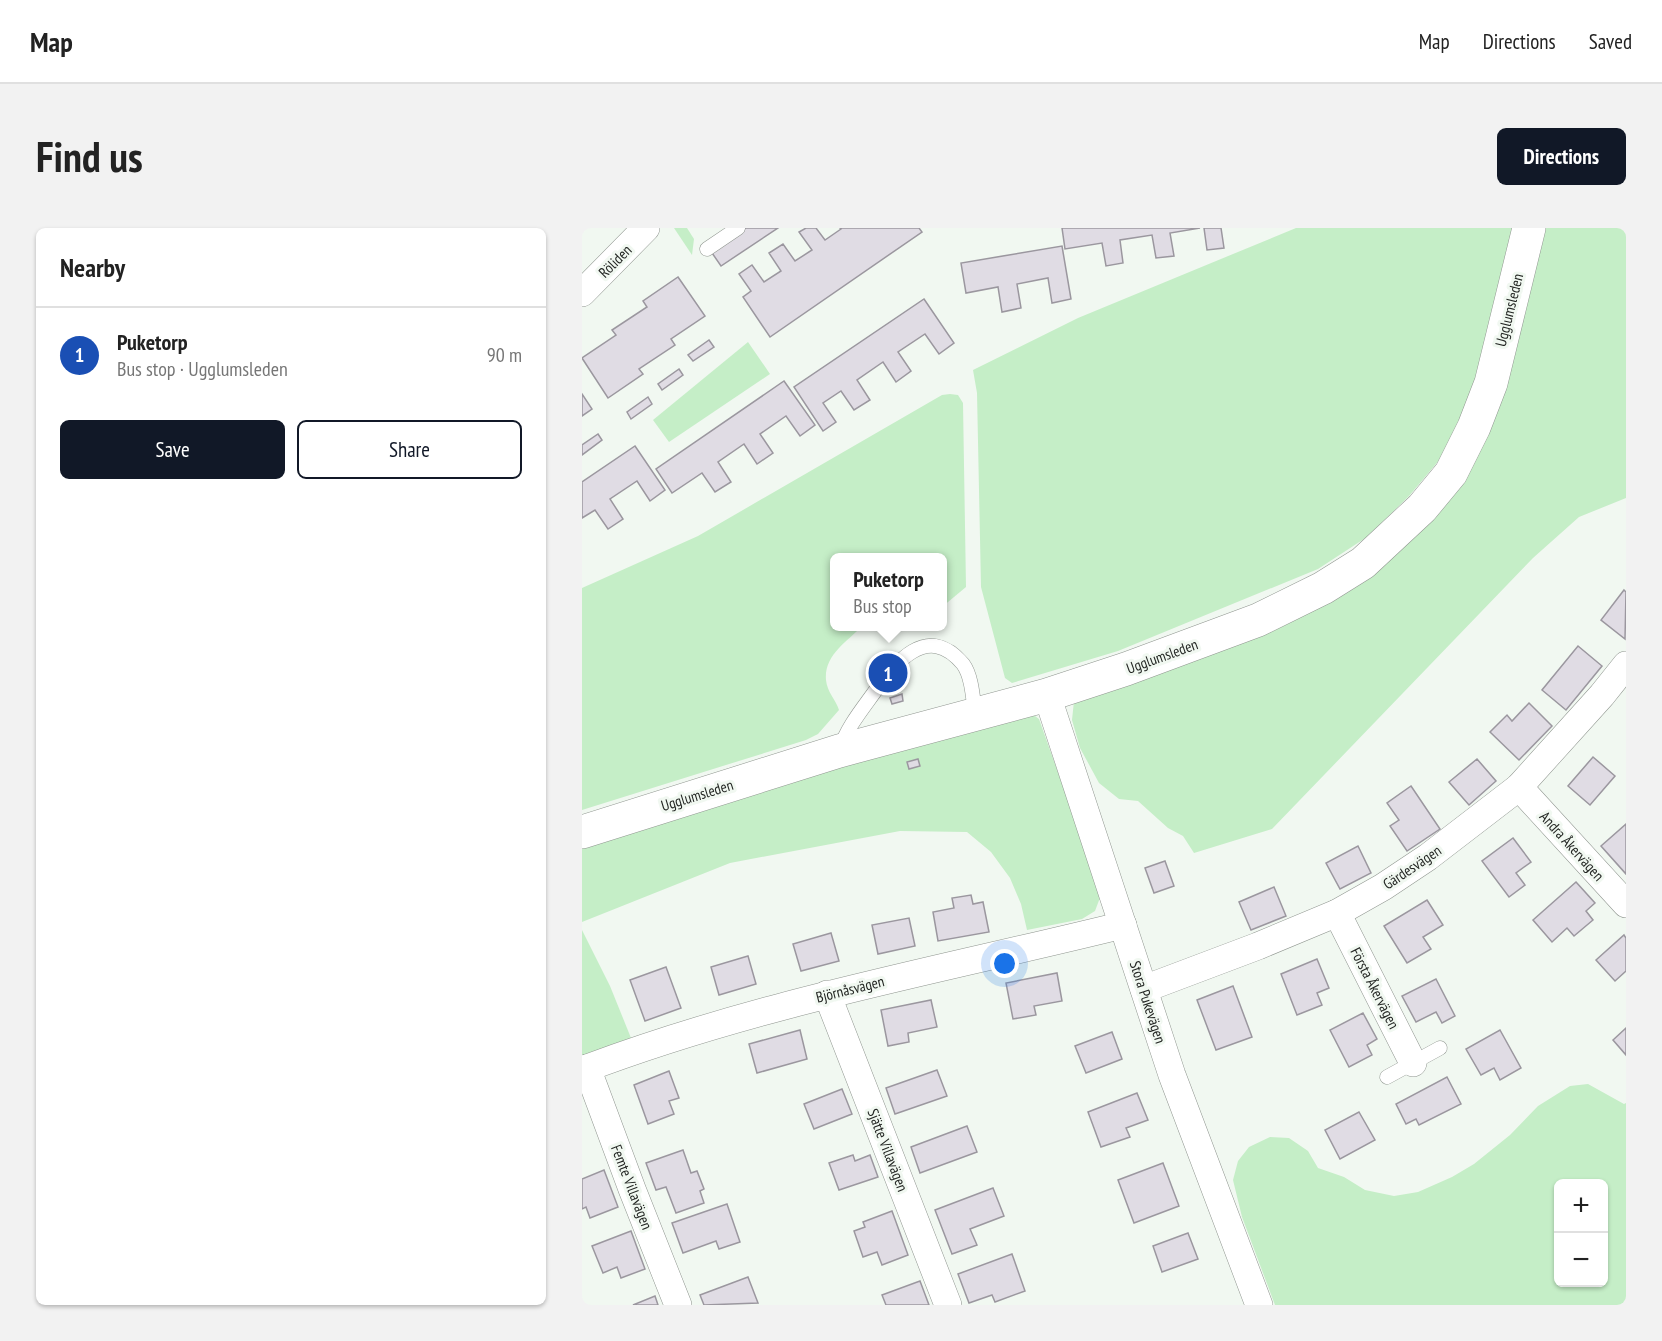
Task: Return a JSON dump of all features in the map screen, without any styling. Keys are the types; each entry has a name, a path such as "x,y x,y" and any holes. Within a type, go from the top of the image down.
{"street":[{"name":"Röliden","path":"582,293 646,228"},
{"name":"Ugglumsleden","path":"582,832 839,751 1047,695 1126,669 1258,620 1323,588 1363,563 1399,531 1451,473 1474,427 1491,383 1529,228"},
{"name":"Gärdesvägen","path":"1144,989 1337,913 1428,858 1519,787 1626,665"},
{"name":"Stora Pukevägen","path":"1047,695 1172,1075 1258,1305"},
{"name":"Andra Åkervägen","path":"1519,787 1626,904"},
{"name":"Första Åkervägen","path":"1337,913 1413,1063"},
{"name":"Björnåsvägen","path":"585,1069 656,1043 827,994 1123,925"},
{"name":"Sjätte Villavägen","path":"827,994 948,1305"},
{"name":"Femte Villavägen","path":"585,1069 678,1305"}],"lane":[{"path":"707,249 738,228"},
{"path":"839,751 846,731 888,673 906,654 921,647 941,647 964,665 970,683 975,713"},
{"path":"1387,1077 1440,1048"}],"green space":[{"path":"674,228 687,228 694,239 692,255"},
{"path":"1296,228 1516,228 1469,403 1446,452 1409,496 1367,537 1318,569 1118,651 1012,683 1005,678 981,587 977,393 973,370 1078,318"},
{"path":"1541,228 1626,228 1626,498 1579,517 1533,558 1272,829 1194,853 1183,836 1168,828 1138,801 1119,799 1099,783 1080,748 1072,720 1074,701 1425,525"},
{"path":"748,342 770,374 669,442 653,420"},
{"path":"942,395 958,395 963,403 966,587 947,603 947,553 830,553 830,631 857,631 829,663 826,680 839,710 818,734 806,740 582,810 582,588 698,536"},
{"path":"1031,713 1039,719 1098,880 1101,895 1095,911 1082,919 1027,930 1021,904 1010,878 991,852 967,832 900,831 730,863 582,922 582,838"},
{"path":"582,930 610,986 631,1038 582,1056"},
{"path":"1588,1084 1626,1103 1626,1305 1275,1305 1242,1217 1233,1180 1238,1161 1249,1147 1270,1137 1289,1138 1308,1151 1318,1168 1344,1177 1365,1190 1394,1196 1418,1192 1474,1164 1510,1135 1538,1106 1570,1086"}],"building":[{"path":"743,228 778,228 721,266 710,250"},
{"path":"806,228 816,228 825,240 840,228 919,228 922,232 770,337 743,297 751,291 739,274 752,265 764,282 781,271 769,253 783,244 795,261 812,250 799,232"},
{"path":"1062,228 1200,228 1170,233 1174,256 1156,258 1152,235 1120,240 1123,263 1106,266 1102,243 1065,249"},
{"path":"1204,228 1221,228 1224,248 1207,250"},
{"path":"1062,246 1071,299 1052,303 1048,278 1017,284 1021,308 1002,312 998,287 966,293 961,263"},
{"path":"678,277 705,316 671,339 675,345 639,369 643,374 608,398 582,358 616,335 612,330 647,307 643,301"},
{"path":"924,299 954,343 939,354 925,334 898,352 911,371 896,382 883,362 857,380 870,400 854,410 841,391 823,403 836,422 823,431 794,387"},
{"path":"709,340 714,347 693,361 688,355"},
{"path":"679,369 683,375 662,390 658,384"},
{"path":"784,381 815,425 800,436 786,416 760,434 773,453 757,464 744,444 718,462 731,482 715,492 702,473 672,493 656,469"},
{"path":"582,394 592,409 582,416"},
{"path":"648,397 652,404 631,419 627,412"},
{"path":"598,434 602,440 582,455 582,445"},
{"path":"635,446 665,490 650,501 637,481 610,499 623,519 608,529 595,510 582,518 582,482"},
{"path":"1624,590 1626,592 1625,639 1601,620"},
{"path":"1578,646 1602,666 1566,710 1542,690"},
{"path":"902,694 903,701 892,704 890,698"},
{"path":"1529,703 1552,726 1519,760 1490,732 1507,715 1512,721"},
{"path":"1593,757 1615,776 1590,805 1568,786"},
{"path":"918,759 920,766 909,769 907,762"},
{"path":"1477,759 1496,781 1469,805 1449,782"},
{"path":"1411,786 1440,829 1407,851 1390,826 1399,820 1387,803"},
{"path":"1626,824 1626,874 1601,846"},
{"path":"1513,838 1531,862 1516,873 1525,885 1509,897 1482,861"},
{"path":"1358,846 1371,873 1340,889 1326,863"},
{"path":"1165,861 1174,886 1154,893 1145,868"},
{"path":"1576,882 1595,903 1586,911 1593,920 1574,936 1567,928 1552,942 1533,920"},
{"path":"1274,887 1286,916 1251,930 1239,902"},
{"path":"971,895 973,904 983,902 989,932 938,941 933,912 954,908 952,898"},
{"path":"1427,900 1443,925 1423,937 1431,949 1407,963 1384,926"},
{"path":"909,918 915,946 878,954 872,925"},
{"path":"831,933 839,961 801,971 793,944"},
{"path":"1624,935 1626,938 1626,971 1615,981 1596,960"},
{"path":"748,956 756,984 719,995 711,967"},
{"path":"1317,959 1329,988 1317,993 1322,1005 1297,1015 1281,974"},
{"path":"666,967 681,1008 645,1021 630,980"},
{"path":"1057,973 1062,1001 1034,1006 1036,1015 1013,1019 1006,983"},
{"path":"1436,979 1455,1016 1442,1023 1436,1012 1416,1022 1402,996"},
{"path":"1233,986 1252,1037 1216,1050 1197,1000"},
{"path":"931,1000 937,1027 908,1033 909,1042 888,1046 881,1010"},
{"path":"1363,1013 1377,1039 1367,1045 1372,1055 1349,1067 1330,1030"},
{"path":"1626,1028 1626,1055 1613,1040"},
{"path":"800,1030 807,1059 757,1073 749,1044"},
{"path":"1500,1030 1521,1068 1500,1080 1494,1068 1481,1075 1466,1049"},
{"path":"1112,1032 1122,1059 1086,1073 1075,1046"},
{"path":"937,1070 947,1096 895,1114 886,1088"},
{"path":"669,1071 679,1098 669,1101 674,1114 648,1124 634,1085"},
{"path":"1447,1077 1461,1104 1419,1125 1416,1119 1406,1124 1396,1104"},
{"path":"842,1089 852,1114 814,1129 804,1104"},
{"path":"1137,1093 1148,1120 1126,1128 1130,1137 1101,1147 1088,1112"},
{"path":"1359,1112 1375,1140 1340,1159 1325,1130"},
{"path":"967,1126 977,1152 920,1173 911,1147"},
{"path":"683,1150 691,1173 697,1171 704,1189 700,1191 704,1203 676,1213 666,1187 656,1190 646,1163"},
{"path":"853,1155 855,1161 870,1155 878,1177 839,1190 829,1163"},
{"path":"1163,1163 1179,1206 1134,1223 1118,1180"},
{"path":"604,1170 618,1207 590,1218 586,1207 582,1209 582,1179"},
{"path":"993,1188 1004,1216 970,1229 977,1245 952,1254 935,1210"},
{"path":"727,1204 740,1242 719,1249 716,1241 683,1253 672,1223"},
{"path":"892,1211 908,1255 882,1265 877,1252 863,1257 854,1231 865,1227 863,1222"},
{"path":"631,1231 645,1269 621,1278 617,1267 603,1273 592,1246"},
{"path":"1188,1233 1198,1259 1162,1272 1153,1246"},
{"path":"1012,1254 1025,1291 995,1302 992,1295 969,1303 958,1274"},
{"path":"748,1277 758,1303 704,1305 700,1295"},
{"path":"920,1281 929,1305 886,1305 882,1295"},
{"path":"655,1296 658,1305 633,1305"}],"place":[{"name":"Puketorp","path":"888,673"}]}
